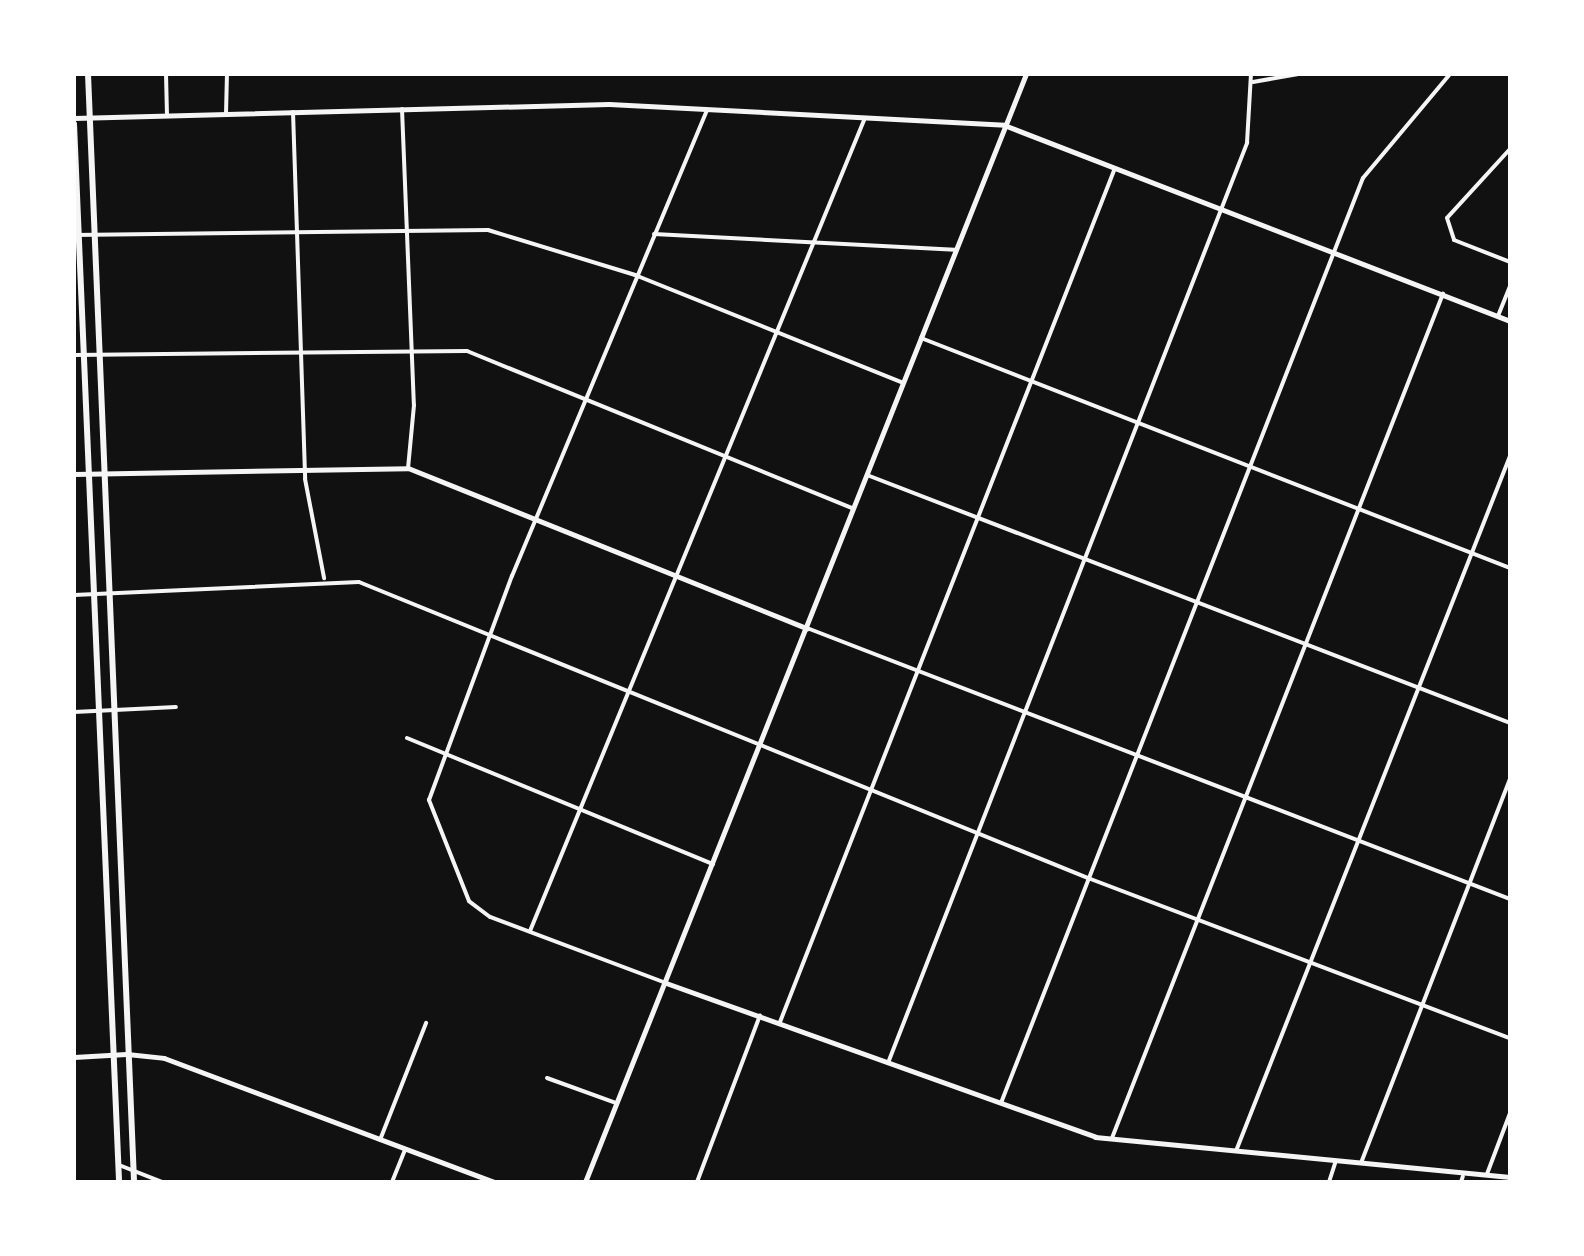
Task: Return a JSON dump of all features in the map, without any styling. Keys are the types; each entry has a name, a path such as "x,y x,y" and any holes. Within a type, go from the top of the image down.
{"main road":[{"path":"88,74 126,1054 134,1182"},
{"path":"74,121 95,711 119,1182"}],"street":[{"path":"166,74 167,116"},
{"path":"226,114 227,74"},
{"path":"585,1182 1026,74"},
{"path":"887,1065 1247,143 1251,74"},
{"path":"1252,83 1298,74"},
{"path":"1000,1105 1333,251 1371,164 1450,74"},
{"path":"74,121 89,116 402,109 708,107 1004,125 1510,321"},
{"path":"708,107 584,397 442,753 429,800 448,856 469,901 529,932 780,1022 887,1065 1000,1105 1112,1138 1462,1179 1510,1177"},
{"path":"402,109 412,350 408,468"},
{"path":"293,112 305,470 324,578"},
{"path":"529,932 581,808 673,570 866,116"},
{"path":"1510,149 1447,218 1454,240 1510,262"},
{"path":"780,1022 914,667 1115,168"},
{"path":"76,235 296,230 519,236 635,275 773,334 903,383"},
{"path":"654,234 955,250"},
{"path":"1498,316 1510,286"},
{"path":"1112,1138 1443,294"},
{"path":"921,338 1250,467 1360,506 1471,555 1510,568"},
{"path":"74,355 300,348 476,353 854,508"},
{"path":"1236,1151 1510,456"},
{"path":"74,474 408,468 673,570 807,628 1248,795 1510,899"},
{"path":"867,475 1510,723"},
{"path":"74,595 271,589 324,578 359,582 490,630 758,746 1088,878 1200,916 1510,1038"},
{"path":"74,712 176,707"},
{"path":"407,738 713,864"},
{"path":"1360,1165 1510,778"},
{"path":"697,1182 760,1015"},
{"path":"380,1140 426,1023"},
{"path":"74,1057 126,1054 164,1058 494,1182"},
{"path":"547,1078 616,1103"},
{"path":"1487,1177 1510,1113"},
{"path":"392,1182 405,1149"},
{"path":"1329,1182 1335,1163"},
{"path":"119,1165 162,1182"}]}
